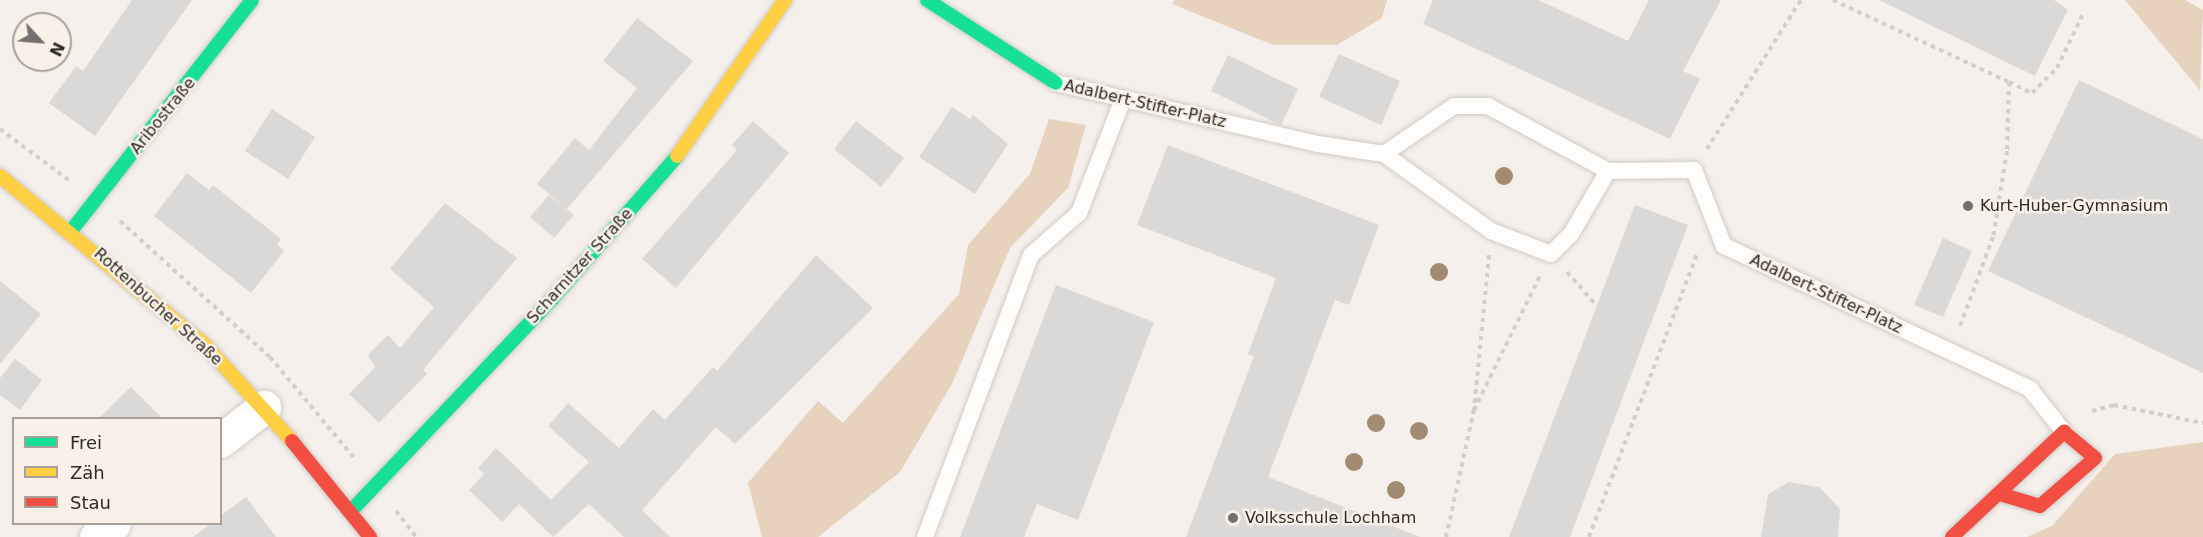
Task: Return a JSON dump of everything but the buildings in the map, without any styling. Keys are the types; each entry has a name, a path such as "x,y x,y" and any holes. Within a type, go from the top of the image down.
{"street":[{"name":"Aribostraße","path":"71,231 252,0"},
{"name":"Scharnitzer Straße","path":"350,512 552,299 680,153 785,0"},
{"name":"Adalbert-Stifter-Platz","path":"927,0 1056,83"},
{"name":"Rottenbucher Straße","path":"0,176 71,231 205,345 264,407 369,537"},
{"path":"222,439 264,407"},
{"path":"1952,537 2064,432 2095,458 2040,506 2000,494"},
{"path":"96,537 113,525"}],"lane":[{"name":"Adalbert-Stifter-Platz","path":"1056,83 1318,144 1384,153 1491,231 1551,254"},
{"path":"925,537 1031,255 1079,213 1123,99"},
{"path":"1384,153 1455,106 1488,106 1608,171 1694,170"},
{"name":"Adalbert-Stifter-Platz","path":"1694,170 1724,246 2030,390 2064,432"},
{"path":"1551,254 1571,234 1608,171"}],"path":[{"path":"1694,170 1801,0"},
{"path":"1833,0 2032,93 2057,68 2082,16"},
{"path":"1948,351 1975,294 1992,237 2007,151 2009,82"},
{"path":"1589,537 1712,216"},
{"path":"1446,537 1474,410 1491,231"},
{"path":"1474,410 1551,254 1597,306"},
{"path":"2064,432 2084,413 2114,405 2203,423"}],"shaded area":[{"path":"1175,0 1387,0 1382,18 1337,45 1273,45 1172,4"},
{"path":"2125,0 2185,0 2203,10 2200,90"},
{"path":"1049,119 1086,125 1068,188 1010,248 952,384 900,472 818,537 762,537 748,483 818,401 843,423 959,294 968,245 1030,174"},
{"path":"2203,442 2203,537 2027,537 2052,526 2115,454"}],"traffic: fast":[{"path":"71,231 252,0"},
{"path":"927,0 1056,83"},
{"path":"350,512 552,299 677,156"}],"traffic: slow":[{"path":"677,156 785,0"},
{"path":"0,176 205,345 292,441"}],"traffic: jam":[{"path":"1952,537 2064,432 2095,458 2040,506 2000,494"},
{"path":"292,441 370,537"}],"place":[{"name":"Kurt-Huber-Gymnasium","path":"1968,206"},
{"name":"Volksschule Lochham","path":"1233,518"}]}
